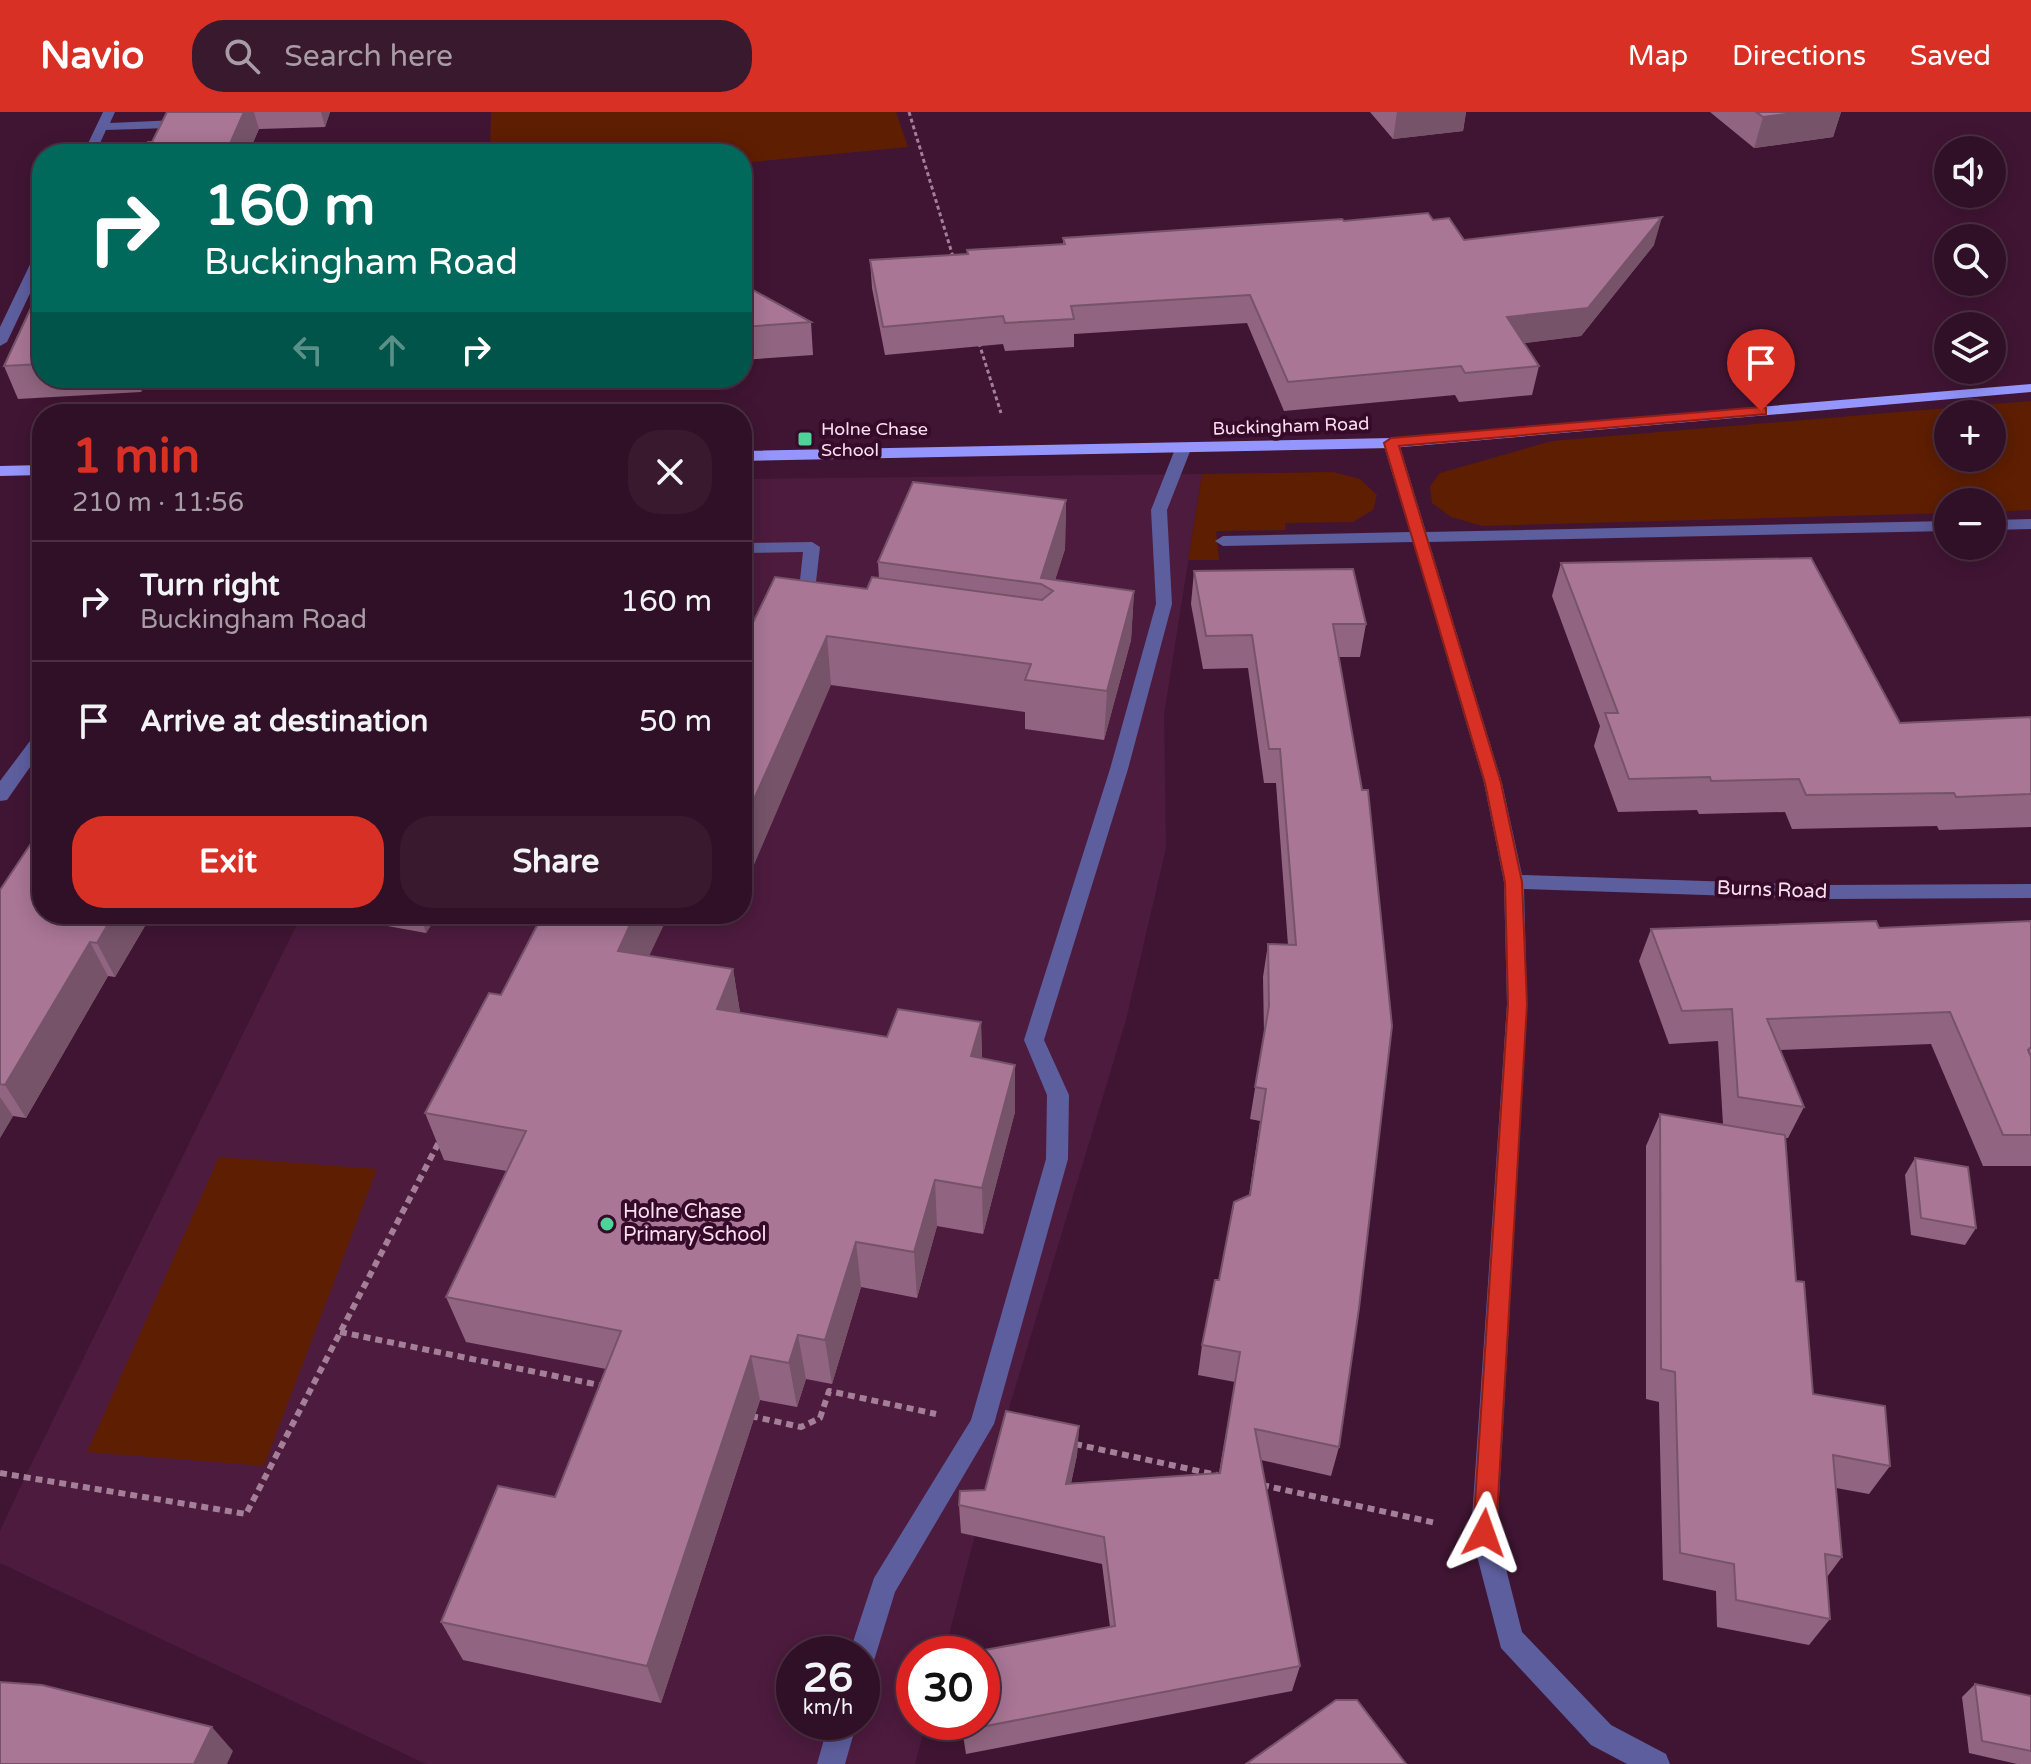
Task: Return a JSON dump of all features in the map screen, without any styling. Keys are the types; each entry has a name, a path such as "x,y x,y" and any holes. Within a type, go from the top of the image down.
{"main road":[{"name":"Buckingham Road","path":"752,456 1391,443 2031,388"},
{"path":"0,471 32,470"}],"street":[{"path":"94,144 109,112"},
{"path":"102,127 200,123 221,116 223,112"},
{"path":"0,342 32,275"},
{"path":"0,306 18,305"},
{"path":"1391,443 1493,783 1514,882 1517,1004 1484,1533 1510,1639 1601,1735 1656,1764"},
{"path":"868,1636 883,1587 982,1424 1057,1159 1058,1095 1034,1040 1119,769 1164,604 1159,510 1183,449"},
{"path":"2006,525 2031,524"},
{"path":"1223,541 1934,526"},
{"path":"752,548 812,547 805,609 821,611"},
{"path":"0,795 32,751"},
{"name":"Burns Road","path":"1514,882 1829,892 2031,891"},
{"path":"831,1764 838,1740"}],"path":[{"path":"909,112 955,264"},
{"path":"978,340 1001,415"},
{"path":"0,1473 246,1514 441,1138"},
{"path":"340,1332 617,1389"},
{"path":"740,1414 801,1427 820,1418 829,1391 982,1424"},
{"path":"1065,1442 1234,1478"},
{"path":"1249,1482 1484,1533"}],"shaded area":[{"path":"491,112 896,112 908,147 752,162 752,144 490,144"},
{"path":"2031,401 2031,510 2006,511 2006,488 1934,488 1934,513 1483,526 1451,517 1432,503 1430,486 1440,473 1552,441 1934,409 1934,472 2006,472 2006,403"},
{"path":"1333,472 1360,479 1377,495 1373,510 1353,522 1285,523 1286,530 1216,531 1219,560 1188,560 1202,474"},
{"name":"Holne Chase Primary School","path":"1202,474 1164,714 1166,848 1126,1020 1003,1428 949,1636 896,1636 896,1740 921,1740 915,1764 426,1764 0,1563 0,1531 297,924 752,924 752,479"},
{"path":"219,1157 377,1169 264,1466 87,1452"}],"building":[{"path":"167,112 244,112 230,144 147,144 152,142"},
{"path":"1756,112 1803,112 1763,117"},
{"path":"1428,213 1433,220 1449,218 1464,240 1662,217 1588,308 1507,317 1539,366 1465,373 1461,366 1288,382 1250,295 1071,306 1074,319 1005,323 1003,316 883,327 870,260 1065,244 1063,238"},
{"path":"752,290 811,322 752,326"},
{"path":"32,306 32,365 4,366"},
{"path":"913,482 1066,500 1041,578 1134,591 1107,691 1025,680 1031,664 827,636 752,804 752,625 775,577 867,589 872,577 1042,600 1053,591 1041,584 878,562"},
{"path":"1811,558 1900,723 2031,717 2031,794 1956,797 1954,793 1806,795 1799,779 1629,779 1605,713 1618,713 1561,563"},
{"path":"1353,569 1366,624 1333,624 1362,790 1368,790 1392,1026 1359,1308 1339,1447 1255,1429 1300,1666 1000,1723 1000,1647 1115,1626 1104,1537 959,1505 960,1491 985,1490 1006,1411 1079,1426 1066,1484 1220,1473 1240,1352 1202,1345 1234,1202 1250,1195 1266,1089 1255,1087 1269,1006 1268,944 1296,945 1280,749 1269,749 1252,635 1206,636 1194,571"},
{"path":"32,842 32,924 108,924 97,943 90,942 5,1085 0,1084 0,890"},
{"path":"1876,921 1879,928 2031,921 2031,1047 2028,1050 2031,1057 2031,1135 2003,1135 1950,1012 1767,1019 1804,1107 1738,1097 1732,1009 1682,1011 1651,929"},
{"path":"538,924 630,924 618,951 733,969 717,1009 887,1037 898,1009 981,1022 971,1056 1015,1065 982,1188 935,1180 914,1252 856,1242 825,1340 798,1335 789,1363 751,1356 647,1666 441,1622 498,1486 555,1497 621,1331 446,1297 526,1131 425,1113 489,993 501,995"},
{"path":"1660,1114 1785,1135 1796,1281 1804,1282 1813,1394 1885,1406 1890,1466 1833,1455 1842,1557 1825,1554 1830,1619 1736,1600 1734,1564 1680,1553 1675,1372 1661,1369"},
{"path":"1915,1158 1968,1167 1976,1228 1921,1218"},
{"path":"0,1682 42,1685 212,1727 194,1764 0,1764"},
{"path":"1975,1684 2031,1696 2031,1751 1982,1741"},
{"path":"1336,1700 1357,1700 1406,1764 1246,1764"}],"place":[{"name":"Holne Chase School","path":"805,439"},
{"name":"Holne Chase Primary School","path":"607,1224"}],"route":[{"path":"1484,1533 1517,1004 1514,882 1493,783 1391,443 1761,411"}]}
